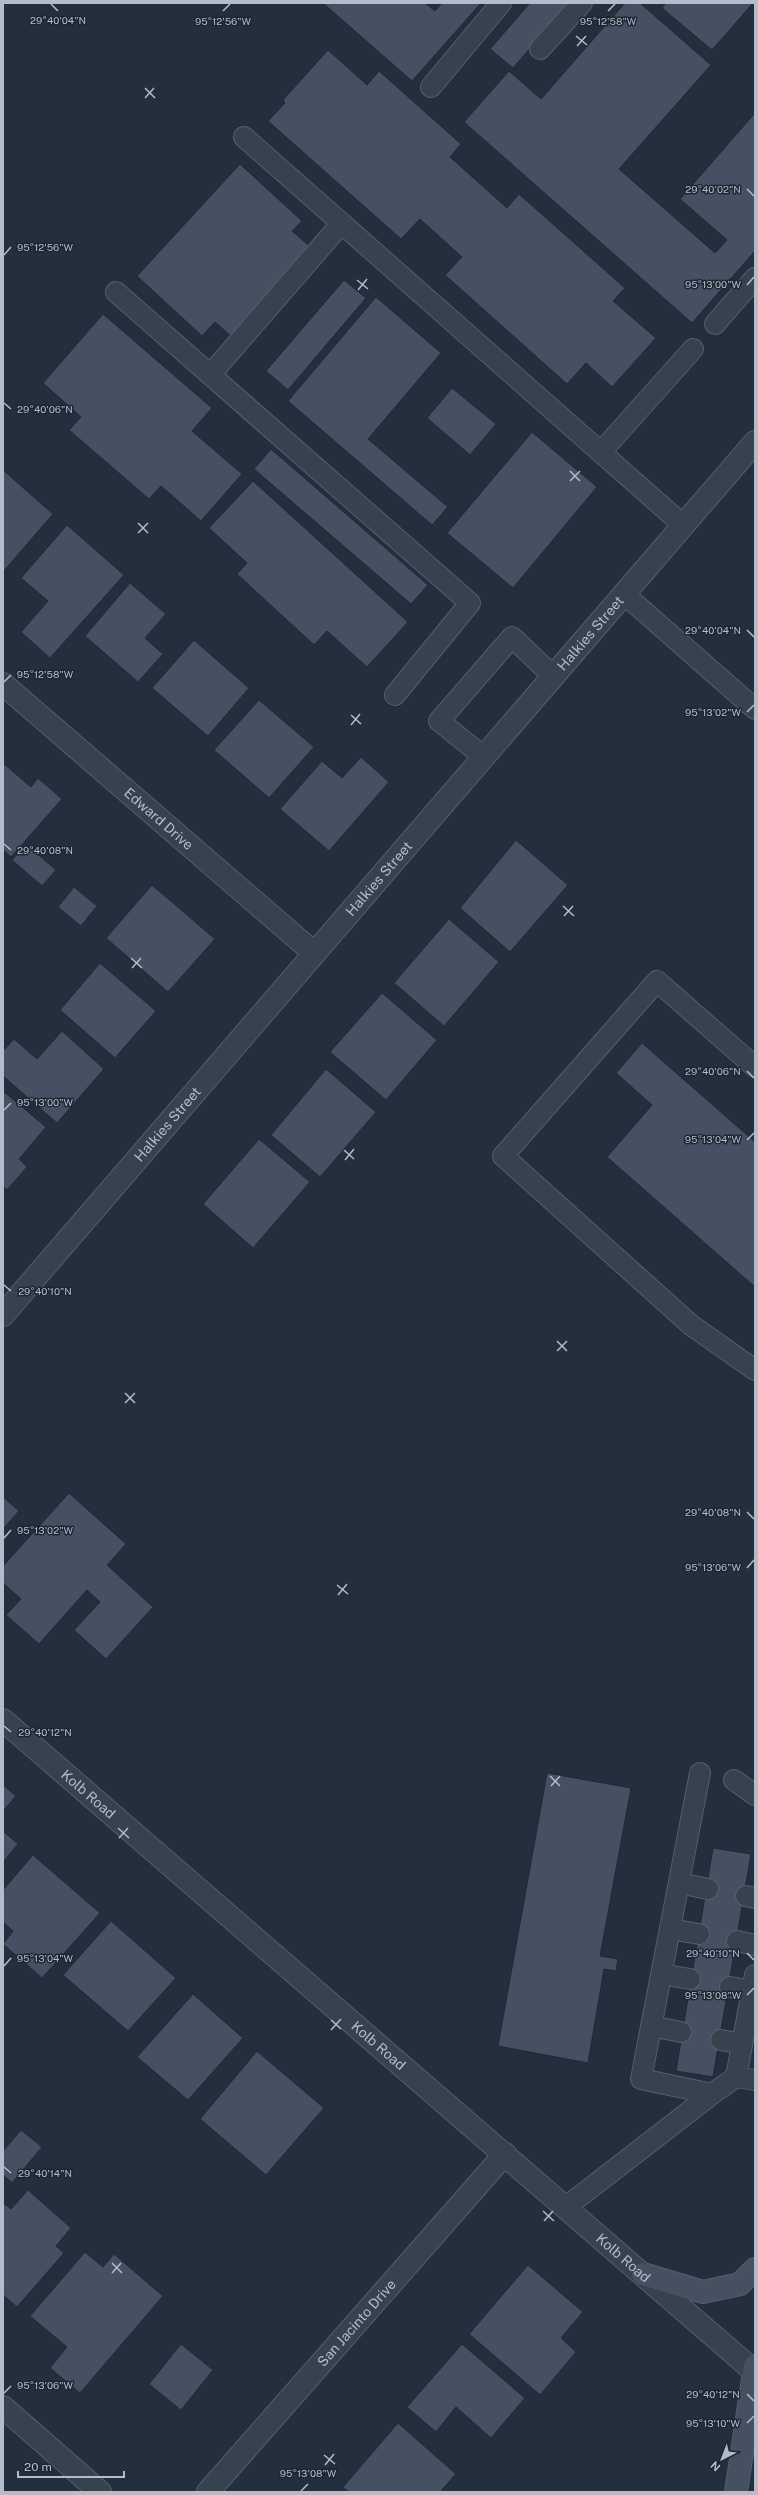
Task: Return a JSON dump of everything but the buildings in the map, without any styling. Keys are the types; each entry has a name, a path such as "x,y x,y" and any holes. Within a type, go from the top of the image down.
{"main road":[{"path":"643,2274 703,2292 740,2284 755,2269"},
{"path":"736,2492 755,2370"}],"street":[{"name":"Halkies Street","path":"3,1315 755,442"},
{"name":"Edward Drive","path":"3,684 314,953"},
{"name":"Kolb Road","path":"3,1720 755,2370"},
{"name":"San Jacinto Drive","path":"208,2492 505,2154"},
{"path":"3,2407 100,2492"}],"lane":[{"path":"431,87 501,3"},
{"path":"540,49 582,3"},
{"path":"244,137 683,525"},
{"path":"210,375 341,224"},
{"path":"715,324 755,278"},
{"path":"116,292 470,603 395,695"},
{"path":"601,452 693,349"},
{"path":"624,594 755,709"},
{"path":"484,757 440,721 512,637 553,676"},
{"path":"755,1067 657,981 503,1156 692,1325 755,1370"},
{"path":"700,1773 641,2079 712,2094"},
{"path":"734,1780 755,1795"},
{"path":"679,1883 708,1888"},
{"path":"670,1929 699,1934"},
{"path":"662,1974 690,1979"},
{"path":"566,2207 712,2094 746,2078 742,2044 754,1983 730,1987"},
{"path":"651,2026 681,2032"},
{"path":"721,2040 742,2044"}]}
